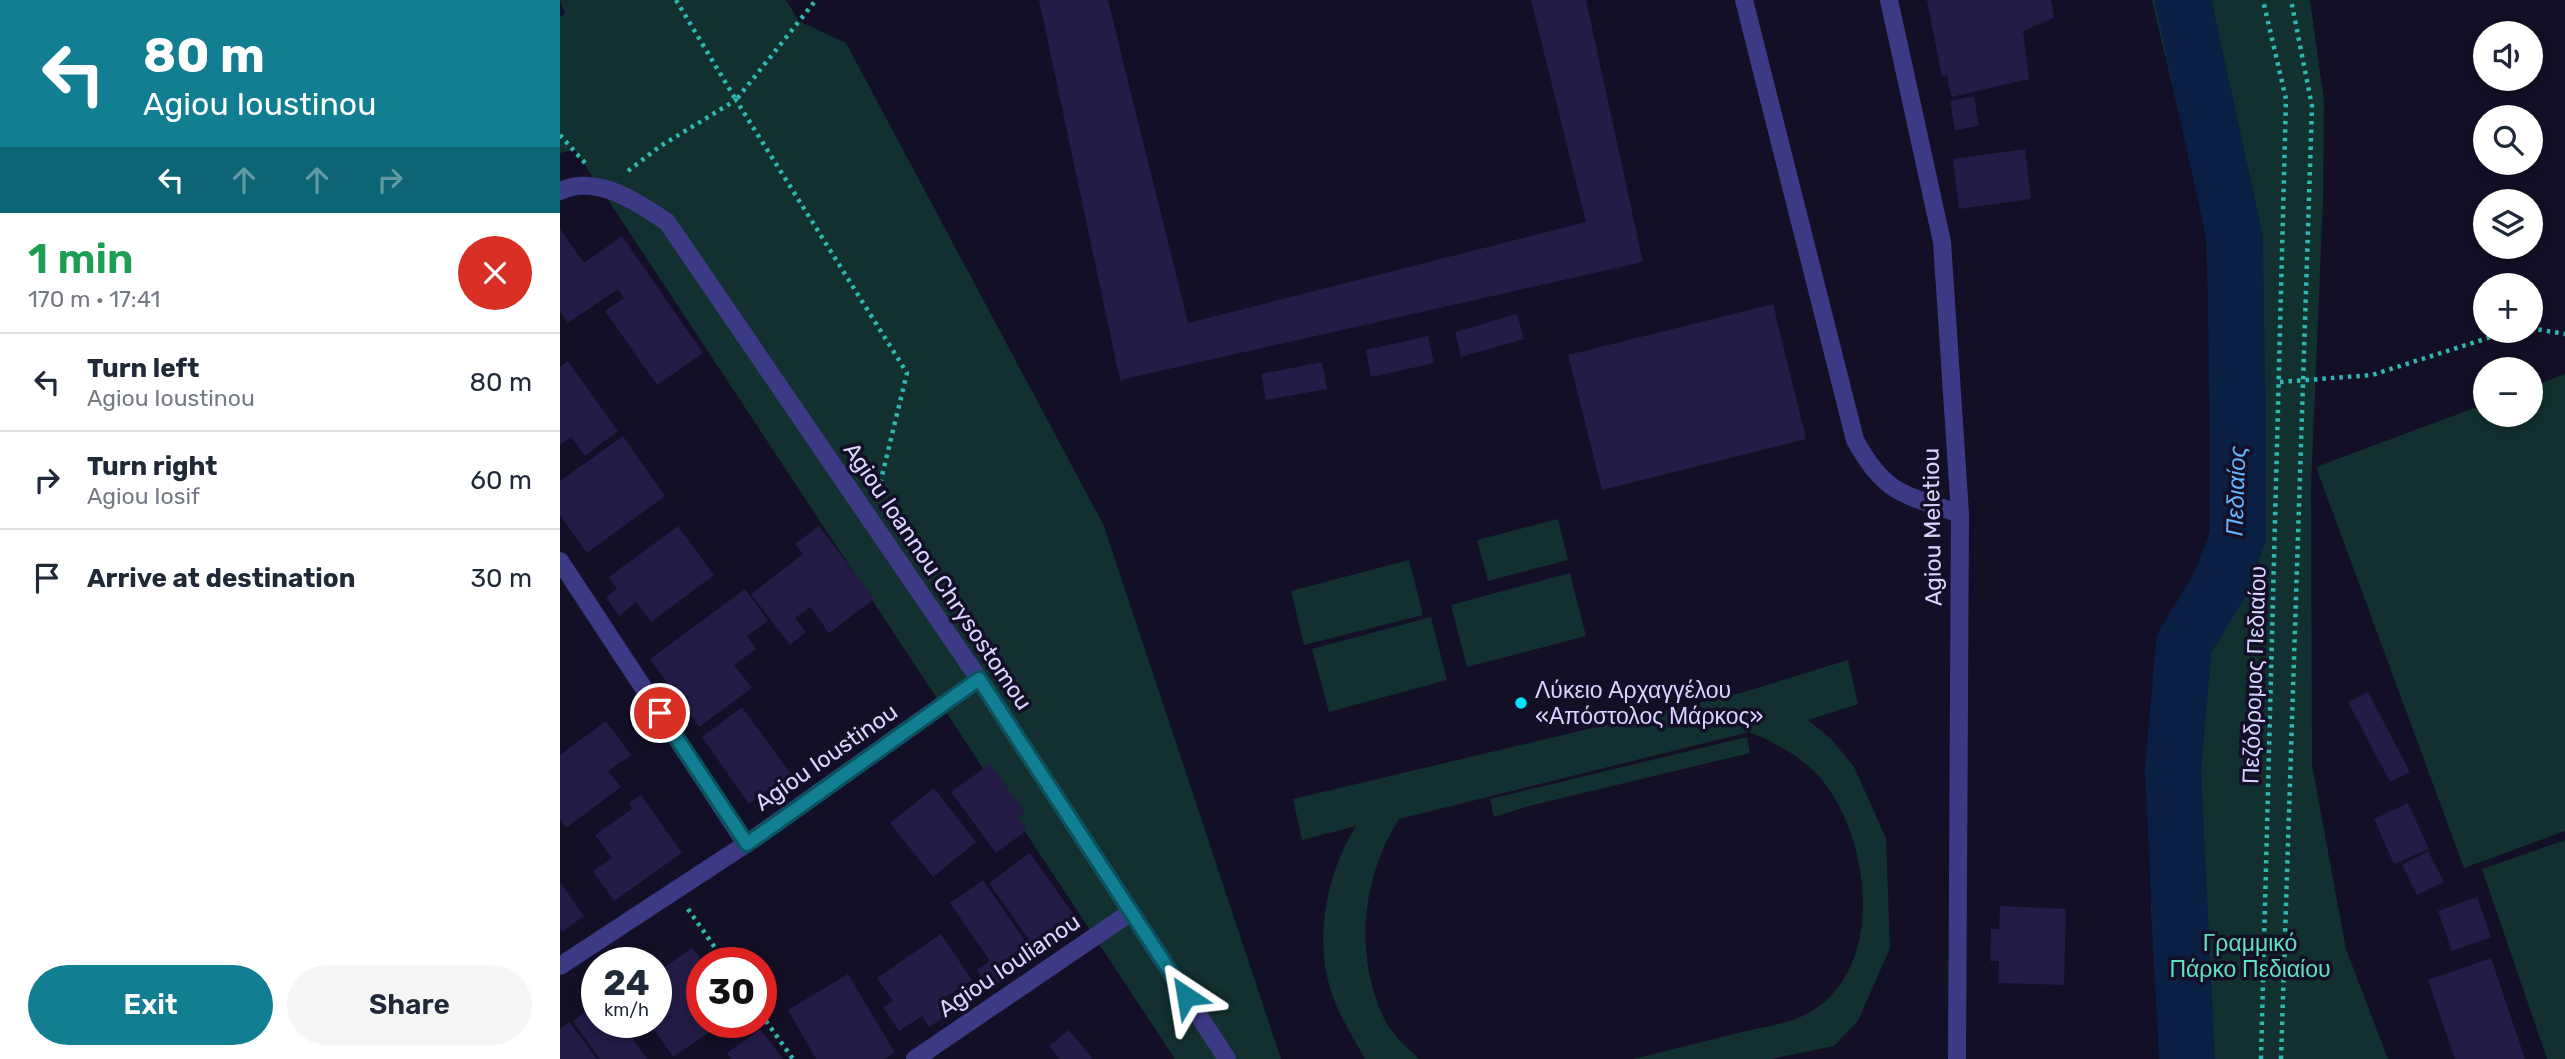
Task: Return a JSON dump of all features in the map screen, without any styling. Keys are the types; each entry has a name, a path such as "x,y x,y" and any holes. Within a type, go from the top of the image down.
{"street":[{"path":"1744,0 1855,440 1872,471 1892,489 1959,514"},
{"name":"Agiou Meletiou","path":"1889,0 1942,242 1959,514 1957,1059"},
{"name":"Agiou Ioannou Chrysostomou","path":"560,191 570,187 606,188 639,203 667,222 979,679 1227,1059"},
{"path":"560,561 747,844"},
{"name":"Agiou Ioustinou","path":"560,965 747,844 979,679"},
{"name":"Agiou Ioulianou","path":"915,1059 1131,912"}],"path":[{"path":"676,0 907,373 871,521"},
{"path":"606,188 659,147 736,100 816,0"},
{"name":"Πεζόδρομος Πεδιαίου","path":"2261,1059 2286,99 2263,0"},
{"path":"2281,1059 2312,106 2291,0"},
{"path":"2543,330 2565,334"},
{"path":"2280,382 2372,375 2473,343"},
{"path":"675,891 714,947"},
{"path":"777,1036 793,1059"}],"green space":[{"path":"560,0 786,0 799,21 846,43 1104,526 1281,1059 1175,1059 575,150 560,153 560,17 565,14"},
{"name":"Γραμμικό Πάρκο Πεδιαίου","path":"2152,0 2310,0 2324,101 2323,200 2311,487 2312,765 2346,949 2388,1059 2160,1059 2151,910 2162,638 2215,530 2206,228"},
{"path":"2565,374 2565,831 2464,868 2316,467 2473,408 2473,427 2543,427 2543,382"},
{"path":"1558,519 1568,560 1488,581 1477,540"},
{"path":"1409,560 1423,615 1304,645 1291,591"},
{"path":"1570,573 1586,636 1467,667 1451,605"},
{"path":"1431,617 1447,680 1329,712 1312,649"},
{"path":"1848,660 1858,704 1808,720 1832,740 1854,767 1886,838 1890,948 1858,1021 1834,1046 1771,1059 1633,1059 1797,1018 1812,1011 1835,991 1851,965 1860,935 1863,903 1853,839 1841,810 1826,785 1810,767 1781,747 1749,732 1399,819 1377,865 1370,889 1366,914 1368,965 1373,990 1385,1021 1419,1059 1365,1059 1333,998 1327,976 1323,938 1332,879 1356,826 1302,840 1293,799 1744,692"},
{"path":"1747,737 1750,753 1529,806 1494,817 1490,799"},
{"path":"2565,840 2565,1059 2547,1059 2482,869"}],"building":[{"path":"1039,0 1108,0 1188,323 1586,222 1531,0 1586,0 1643,262 1120,380"},
{"path":"1927,0 2051,0 2054,18 2023,31 2029,79 1951,97 1947,75 1942,77"},
{"path":"1974,96 1979,126 1955,130 1950,101"},
{"path":"2025,149 2031,199 1959,209 1953,159"},
{"path":"560,229 584,263 622,236 703,353 657,385 605,311 624,298 618,289 568,323 560,311"},
{"path":"1773,304 1806,439 1602,490 1568,355"},
{"path":"1517,314 1524,339 1461,357 1455,332"},
{"path":"1428,336 1434,363 1371,377 1366,350"},
{"path":"568,361 618,431 585,456 571,437 560,445 560,367"},
{"path":"1322,362 1327,389 1266,400 1261,374"},
{"path":"623,436 665,496 587,553 560,515 560,481"},
{"path":"678,526 714,575 651,622 636,602 619,616 606,597 617,589 609,577"},
{"path":"819,526 874,599 829,633 810,607 795,618 806,632 790,645 751,594 803,554 795,544"},
{"path":"745,589 768,621 747,636 756,649 734,665 752,688 699,727 650,659"},
{"path":"2368,692 2410,772 2390,782 2348,702"},
{"path":"742,707 791,774 749,804 702,737"},
{"path":"606,721 631,755 608,771 621,787 566,828 560,819 560,755"},
{"path":"990,764 1025,812 1018,817 1027,830 996,853 951,792"},
{"path":"934,788 976,842 933,877 890,823"},
{"path":"641,795 682,853 614,901 593,871 612,858 595,835 632,809 629,803"},
{"path":"2408,803 2429,849 2394,864 2374,819"},
{"path":"2428,851 2444,882 2417,895 2402,865"},
{"path":"1030,853 1074,915 1033,945 989,883"},
{"path":"983,880 1036,957 990,989 977,970 990,961 950,903"},
{"path":"560,882 584,916 562,932 560,929"},
{"path":"2477,897 2491,937 2452,951 2438,911"},
{"path":"2000,906 2066,909 2064,985 1998,983 1999,961 1990,961 1991,929 1999,929"},
{"path":"941,934 972,980 944,998 953,1011 929,1027 922,1016 899,1031 883,1007 893,1001 877,978"},
{"path":"686,952 686,1038 701,1038 673,1057 660,1038 672,1038 672,962"},
{"path":"2491,958 2525,1059 2455,1059 2428,980"},
{"path":"848,974 895,1053 884,1059 816,1059 788,1010"},
{"path":"581,1015 581,1032 573,1021"},
{"path":"569,1022 597,1059 560,1059 560,1029"},
{"path":"1069,1030 1093,1059 1059,1059 1049,1046"},
{"path":"585,1038 632,1038 647,1059 600,1059"},
{"path":"748,1038 767,1038 783,1059 731,1059 727,1053"}],"waterway":[{"name":"Πεδιαίος","path":"2183,0 2235,239 2238,440 2238,536 2221,583 2184,644 2173,770 2187,1059"}],"place":[{"name":"Λύκειο Αρχαγγέλου «Απόστολος Μάρκος»","path":"1521,703"}],"route":[{"path":"660,713 747,844 979,679 1186,996"}]}
